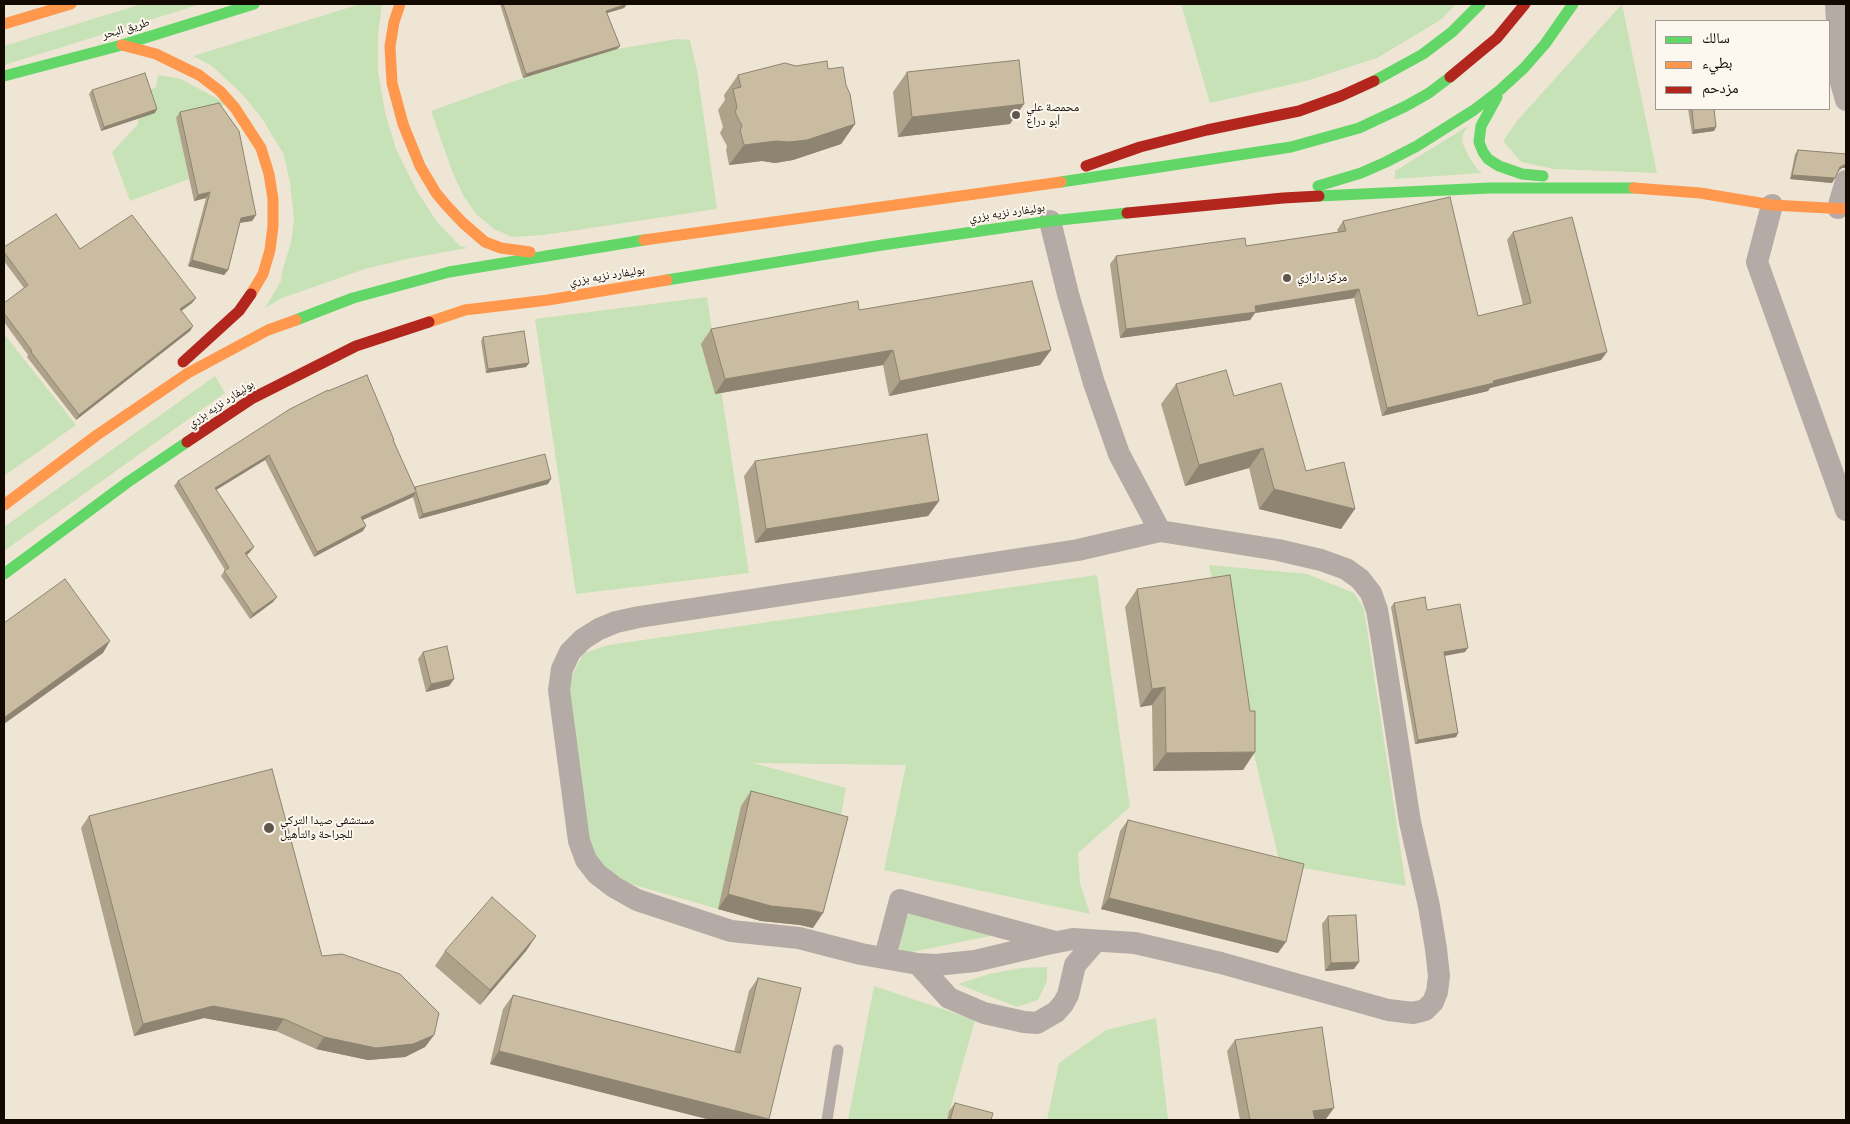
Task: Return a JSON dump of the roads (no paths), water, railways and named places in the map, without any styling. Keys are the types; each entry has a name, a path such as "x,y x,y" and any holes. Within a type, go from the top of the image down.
{"main road":[{"path":"4,24 71,4"},
{"name":"طريق البحر","path":"4,76 122,45 254,4"},
{"path":"400,4 394,22 390,46 392,83 403,124 414,153 436,193 454,214 485,242 516,251 557,254"},
{"path":"1024,188 1140,147 1207,130 1300,111 1341,96 1363,87 1423,54 1452,32 1480,4"},
{"name":"بوليفارد نزيه بزري","path":"4,505 97,435 188,373 229,350 285,323 353,298 449,272 557,254 702,231 1024,188 1291,147 1359,128 1429,93 1496,38 1525,4"},
{"path":"1283,198 1361,173 1402,154 1474,110 1524,68 1545,44 1574,4"},
{"path":"97,435 196,351 238,311 252,293 263,274 270,250 273,226 273,199 269,174 261,148 235,108 220,92 199,75 156,54 122,45"},
{"path":"1511,80 1491,105 1481,126 1480,142 1488,159 1499,166 1522,174 1634,188 1700,193 1772,205 1842,208"},
{"path":"1283,198 1490,188 1634,188"},
{"name":"بوليفارد نزيه بزري","path":"4,574 128,482 253,398 356,346 465,310 548,300 882,244 1050,221 1283,198"}],"street":[{"path":"1836,4 1840,79 1846,100"},
{"path":"1842,208 1846,180"},
{"path":"1772,205 1757,262 1846,510"},
{"path":"1050,221 1070,303 1094,383 1119,454 1160,531"},
{"path":"1160,531 1215,538 1321,560 1346,569 1360,579 1371,593 1377,610 1381,632 1410,822 1429,906 1438,967 1438,986 1433,1002 1425,1010 1413,1013 1400,1012 1221,963 1135,943 1073,939 975,961 936,965 918,964 861,954 799,938 731,931 637,900 614,887 597,874 586,860 579,841 559,690 562,669 570,652 583,639 599,629 616,622 639,617 1068,551 1160,531"},
{"path":"885,957 900,900 1055,942"},
{"path":"918,964 949,998 984,1013 1036,1023 1056,1012 1063,1004 1068,995 1075,965 1096,941"}],"lane":[{"path":"827,1120 838,1050"}],"place":[{"name":"محمصة علي أبو دراع","path":"1016,115"},
{"name":"مركز دارازي","path":"1287,278"},
{"name":"مستشفى صيدا التركي للجراحة والتأهيل","path":"269,828"}]}
